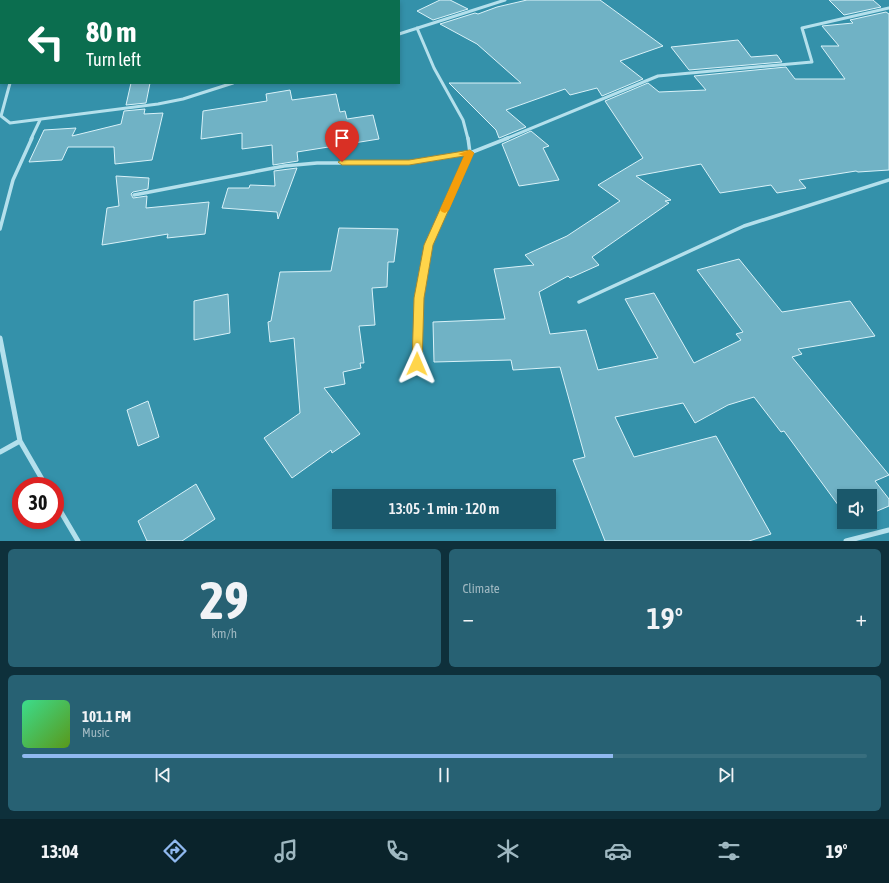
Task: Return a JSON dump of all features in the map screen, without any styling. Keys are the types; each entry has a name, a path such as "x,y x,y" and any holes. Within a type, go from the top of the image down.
{"street":[{"path":"400,34 505,0"},
{"path":"134,195 284,166 317,163 409,163 470,153 562,117 658,76 812,62 802,28 889,8"},
{"path":"417,28 437,74 464,121 469,138 470,153 429,245 419,298 417,364"},
{"path":"10,84 1,116 10,123 158,104 184,99 230,84"},
{"path":"0,229 13,180 40,120"},
{"path":"579,302 744,226 889,180"},
{"path":"0,338 20,442 41,477"},
{"path":"0,452 20,442"},
{"path":"64,517 78,541"},
{"path":"846,541 889,530"}],"shaded area":[{"path":"400,0 889,0 889,541 0,541 0,84 400,84"}],"building":[{"path":"440,0 450,0 468,9 433,20 417,11"},
{"path":"527,0 600,0 663,46 620,61 643,79 602,96 597,88 570,95 565,89 506,110 526,127 499,138 496,130 449,83 521,83 477,44 440,24 475,13 478,14 497,7"},
{"path":"829,0 873,0 881,7 844,15"},
{"path":"886,12 889,14 889,170 856,171 799,180 806,188 777,193 771,185 720,193 701,164 636,176 671,200 665,201 669,203 592,257 599,265 570,278 568,276 539,292 550,334 586,330 598,370 658,358 625,299 654,293 694,363 741,340 736,334 743,332 697,270 739,259 782,312 850,301 875,336 798,349 802,354 792,357 889,475 875,481 889,499 889,506 877,511 877,489 837,489 837,503 784,431 781,432 754,397 728,405 695,423 683,403 615,417 634,457 716,436 771,534 749,541 605,541 573,460 585,457 560,367 513,370 511,360 434,362 433,322 505,319 494,269 534,265 525,255 567,236 620,201 598,185 643,158 605,101 648,83 659,92 706,90 694,76 786,67 795,79 845,79 821,46 839,46 822,26 853,23 850,20"},
{"path":"738,40 751,57 777,55 782,62 689,70 671,47"},
{"path":"131,84 150,84 146,103 126,105"},
{"path":"290,90 292,100 336,94 340,112 345,111 347,119 373,115 379,139 297,152 298,161 273,165 272,145 242,149 242,133 201,139 203,111 267,101 266,94"},
{"path":"145,109 144,114 163,113 152,160 115,164 114,147 68,147 62,160 29,162 44,130 76,128 72,136 121,124 124,111"},
{"path":"531,131 549,146 543,148 559,180 519,186 502,144"},
{"path":"297,168 278,219 277,212 222,208 228,188 249,188 250,185 275,186 274,171"},
{"path":"116,176 149,178 148,189 133,192 131,194 133,198 147,196 146,208 209,202 205,234 167,238 168,234 102,245 107,208 119,206"},
{"path":"339,228 398,229 394,262 388,262 387,287 372,288 375,325 359,326 364,363 360,363 361,368 343,372 345,384 324,388 360,434 332,453 331,450 292,478 264,438 300,413 294,338 270,342 268,322 271,321 280,272 331,271"},
{"path":"228,294 230,333 194,340 194,301"},
{"path":"148,401 159,437 138,446 127,410"},
{"path":"196,484 215,519 182,541 147,541 138,521"}],"slow traffic":[{"path":"445,210 470,153 462,154"}],"route":[{"path":"342,162 409,163 470,153 429,245 419,298 417,364"}]}
